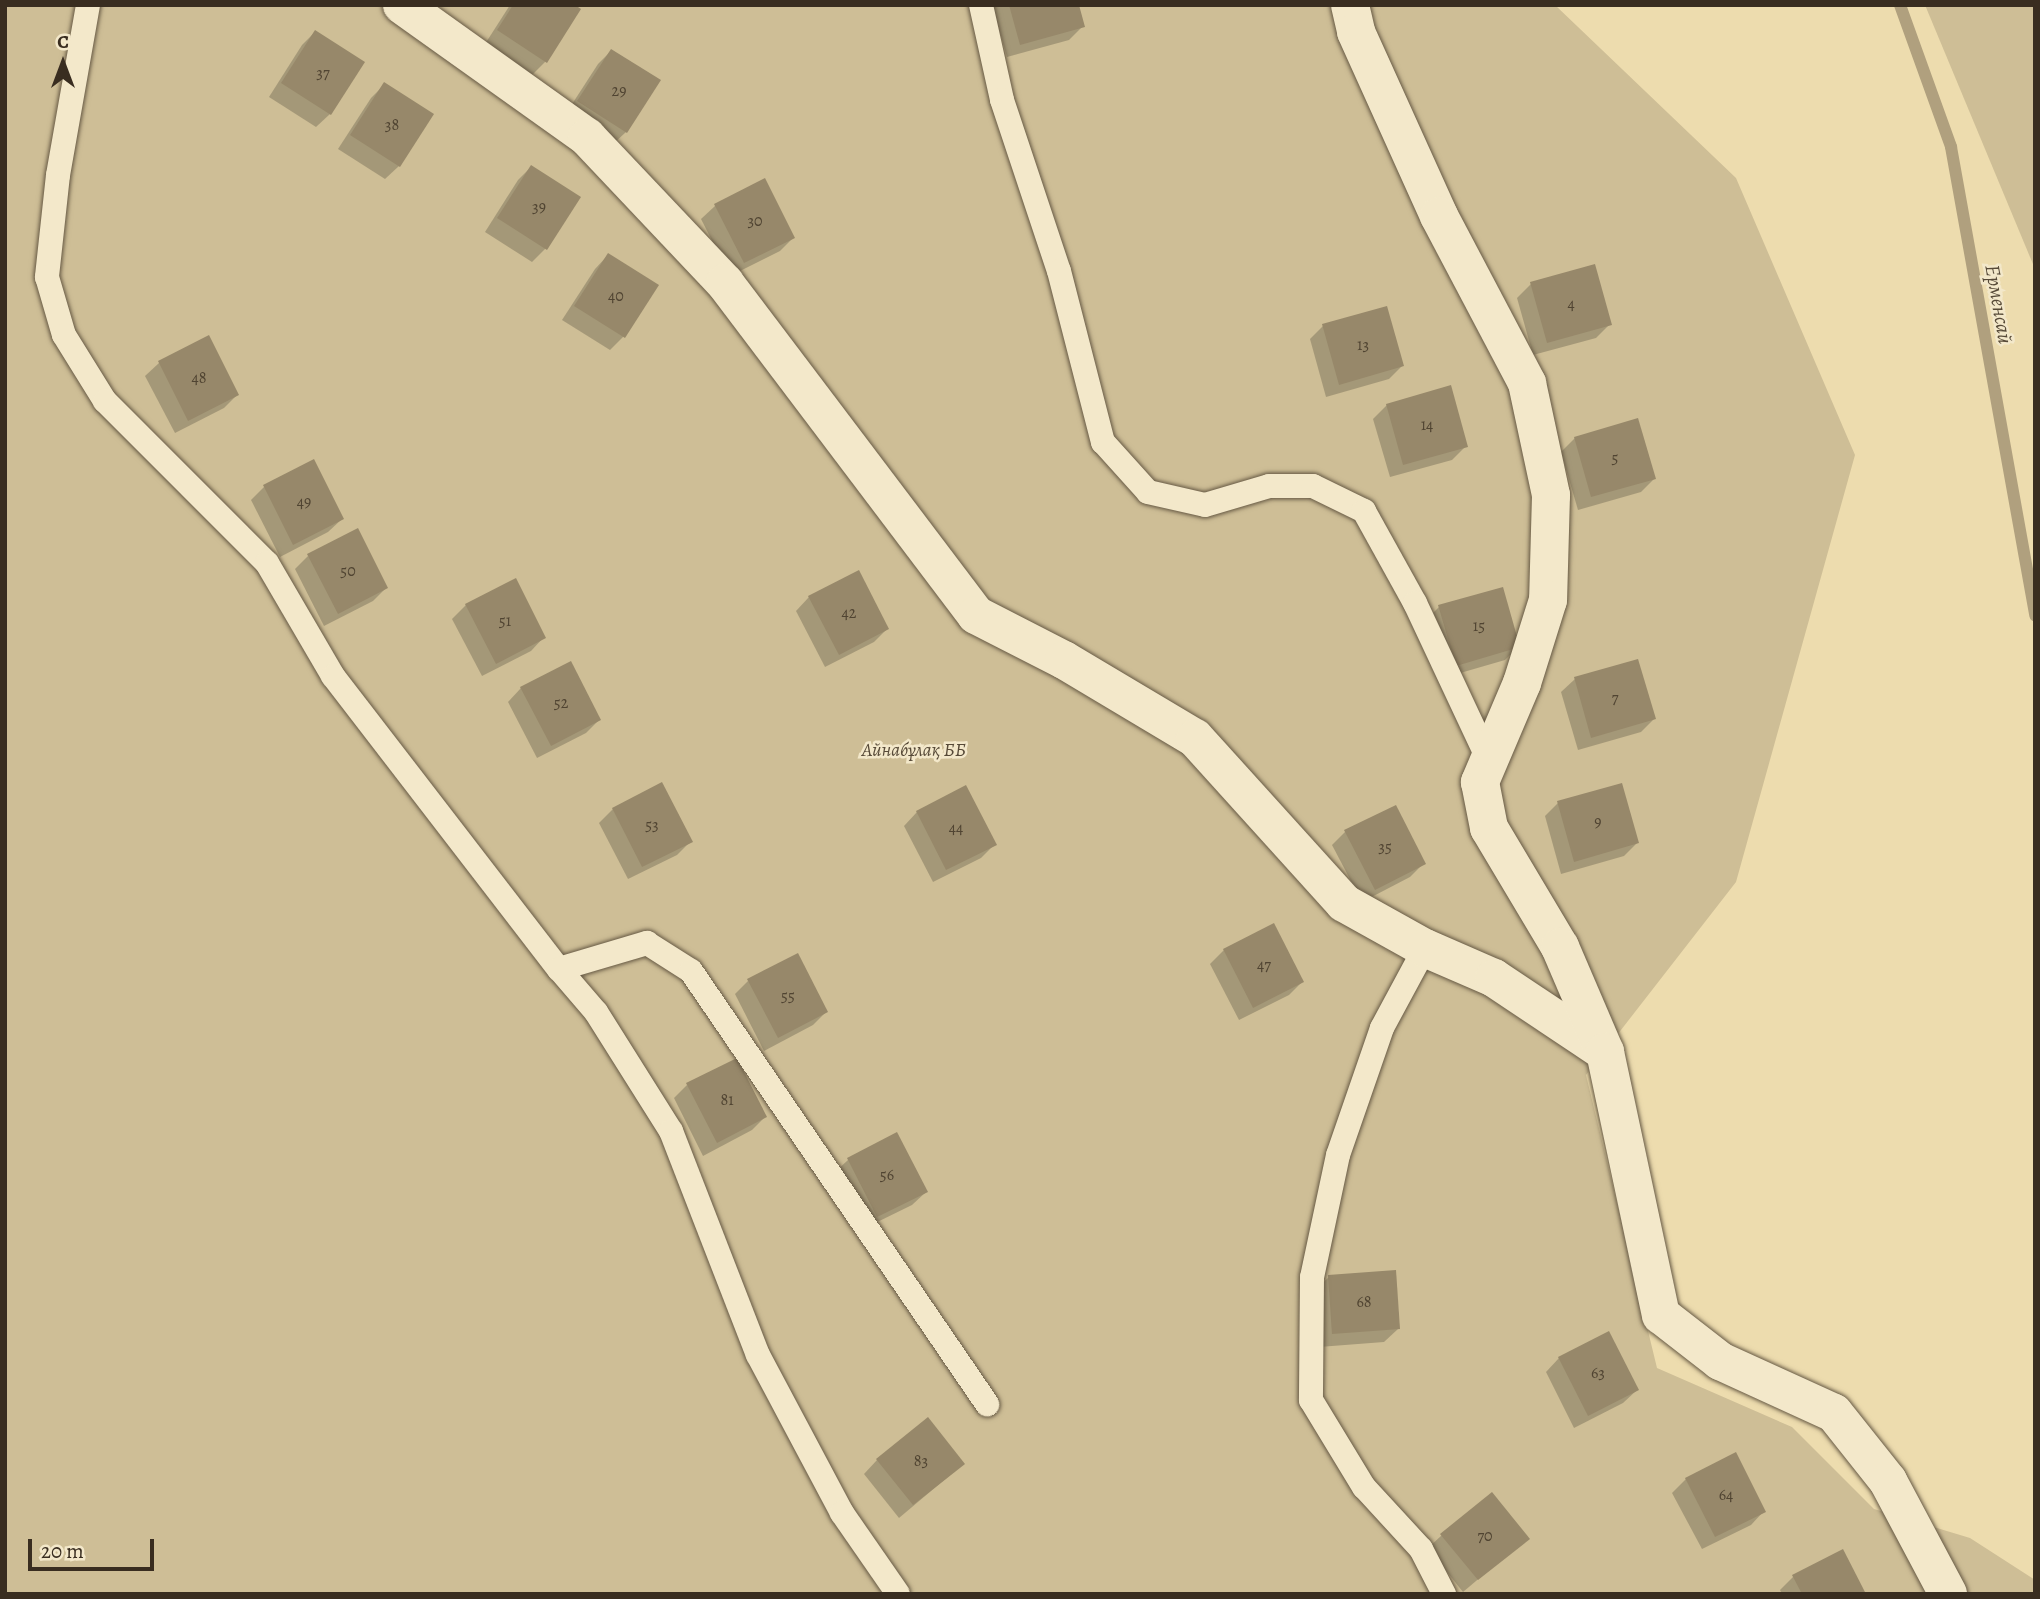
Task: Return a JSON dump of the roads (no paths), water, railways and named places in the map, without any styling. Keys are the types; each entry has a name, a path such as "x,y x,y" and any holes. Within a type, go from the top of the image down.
{"street":[{"path":"402,5 587,137 725,283 976,615 1064,660 1195,738 1345,903 1425,948 1493,978 1605,1052"},
{"path":"1350,5 1356,32 1439,216 1527,383 1551,495 1548,600 1522,683 1480,782 1489,828 1560,947 1605,1052 1661,1315 1720,1361 1834,1413 1888,1482 1948,1594"}],"lane":[{"path":"88,5 58,175 47,277 64,335 105,401 267,563 333,676 559,969 596,1012 671,1131 758,1355 842,1513 898,1594"},
{"path":"981,5 1002,100 1059,271 1103,442 1148,492 1205,505 1269,486 1313,486 1364,512 1415,603 1489,761"},
{"path":"559,969 647,943 691,971 987,1404"},
{"path":"1425,948 1382,1028 1338,1155 1312,1277 1311,1400 1364,1487 1421,1549 1444,1594"}],"waterway":[{"name":"Ерменсай","path":"1900,5 1951,147 2035,616"}],"park label":[{"name":"Айнабұлақ ББ","path":"914,751"}]}
